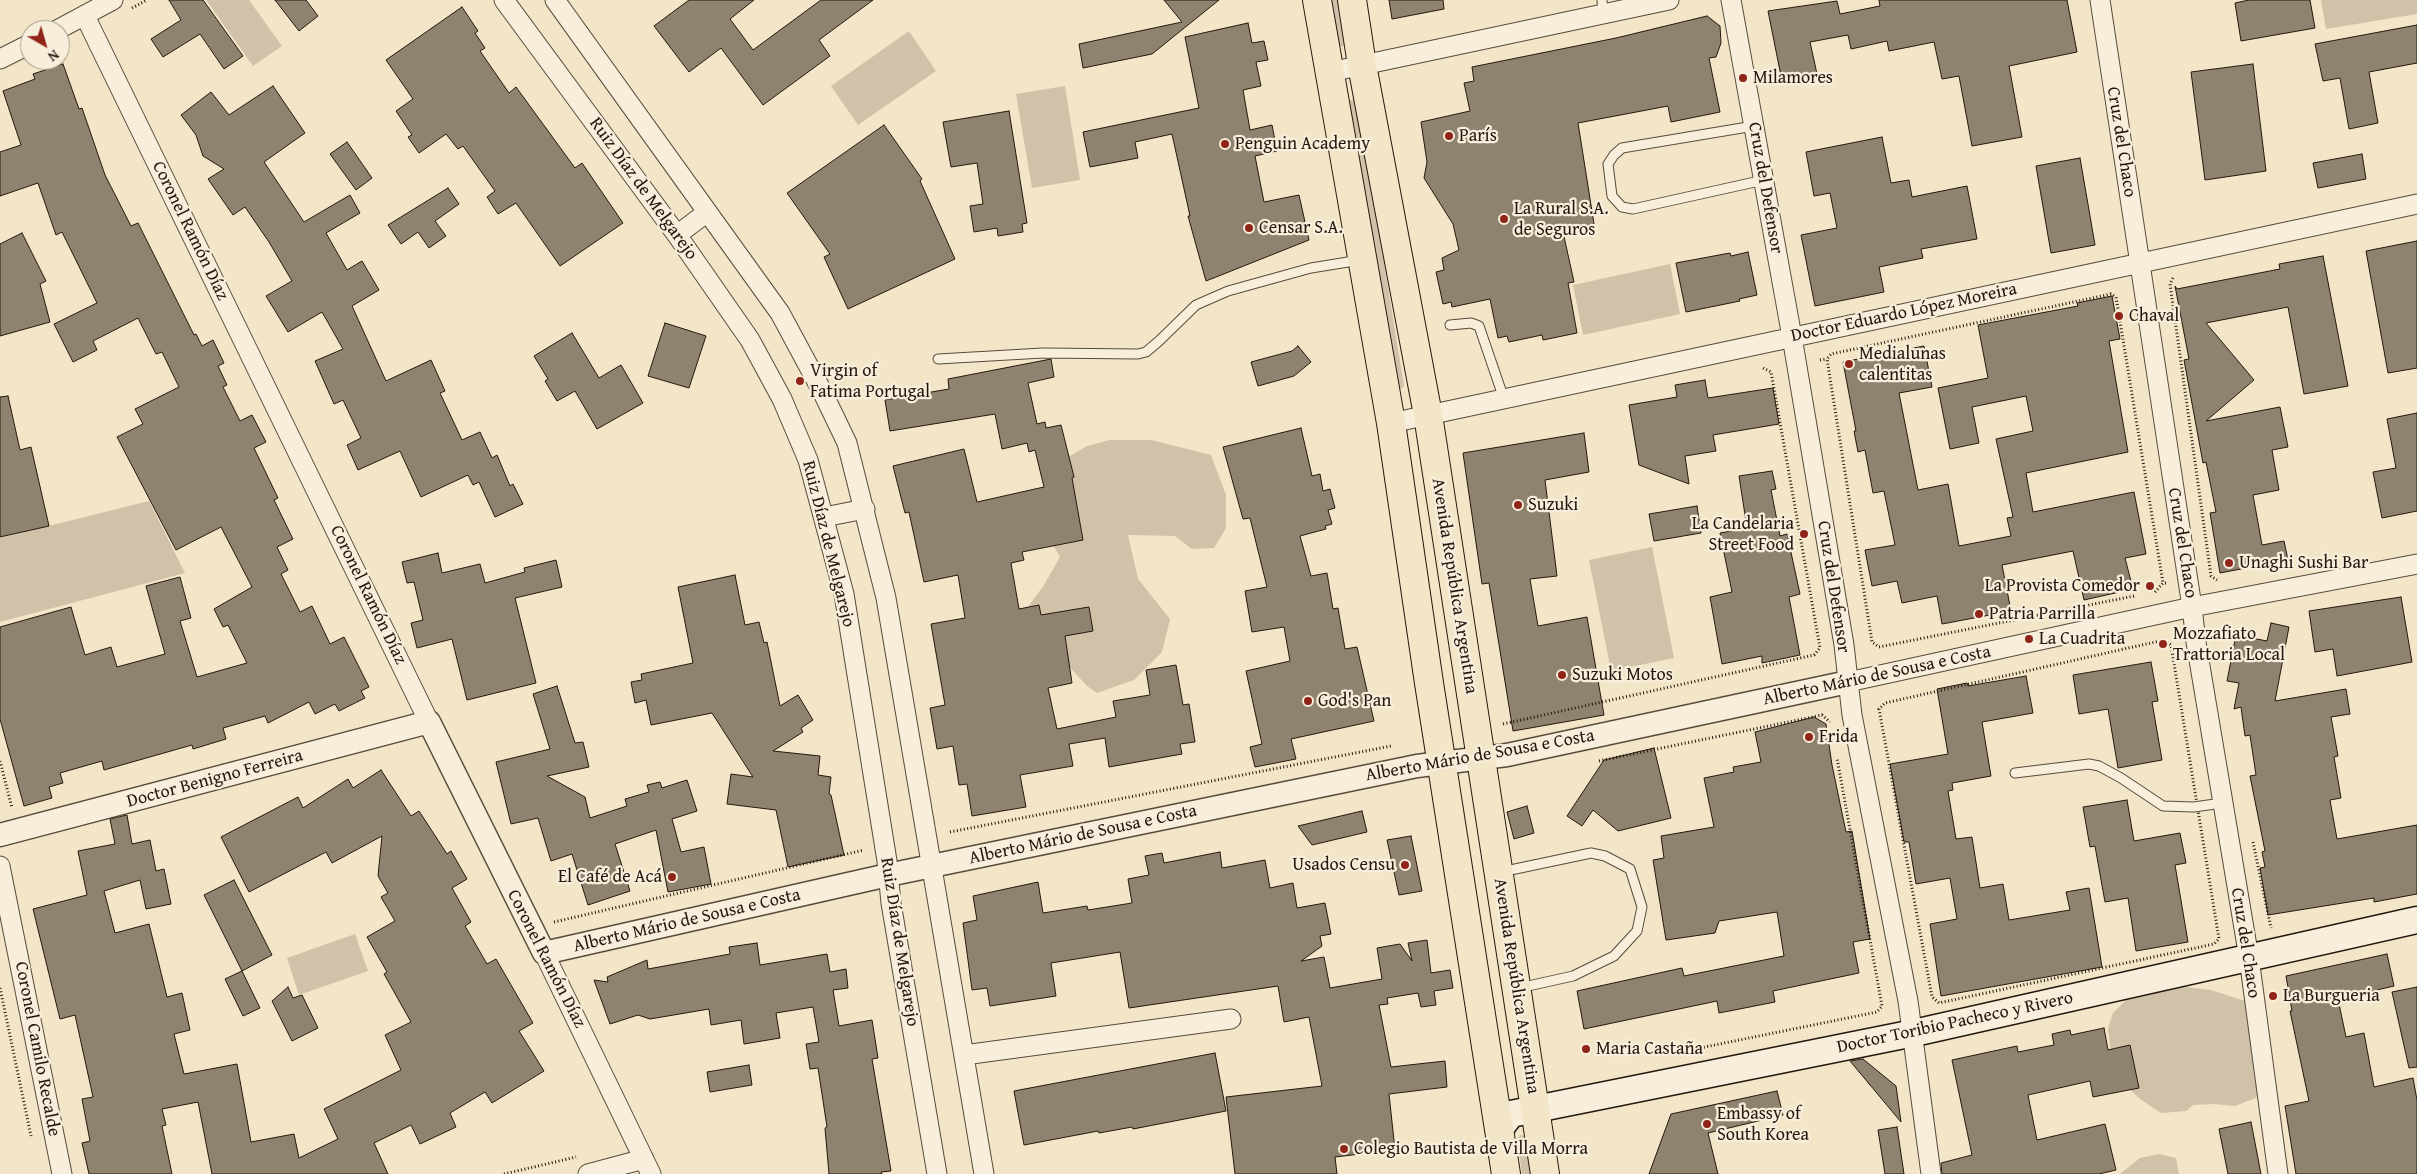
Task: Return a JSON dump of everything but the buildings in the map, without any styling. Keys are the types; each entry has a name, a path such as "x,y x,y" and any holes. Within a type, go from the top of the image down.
{"highway":[{"path":"1317,0 1391,422 1428,683 1442,762 1482,1026 1500,1048 1515,1118"},
{"name":"Avenida República Argentina","path":"1352,0 1362,65 1428,415 1517,989 1515,1118 1506,1174"},
{"name":"Avenida República Argentina","path":"1515,1118 1545,1174"}],"main road":[{"name":"Doctor Toribio Pacheco y Rivero","path":"1515,1118 1914,1034 2417,920"}],"street":[{"path":"70,24 113,0"},
{"name":"Ruiz Díaz de Melgarejo","path":"504,0 677,235 750,340 782,399 808,460 844,594 937,1174"},
{"path":"555,0 706,213 780,313 822,390 847,443 886,598 984,1174"},
{"path":"1330,72 1603,7 1669,0"},
{"name":"Cruz del Defensor","path":"1732,0 1792,337 1852,715 1914,1034 1931,1174"},
{"name":"Cruz del Chaco","path":"2100,0 2196,642 2249,958 2278,1174"},
{"name":"Coronel Ramón Díaz","path":"85,16 647,1167"},
{"path":"0,59 20,49"},
{"name":"Doctor Eduardo López Moreira","path":"1391,422 2417,204"},
{"path":"677,235 706,213"},
{"path":"824,517 865,509"},
{"name":"Alberto Mário de Sousa e Costa","path":"544,953 888,875 1442,762 1507,755 2192,607 2417,564"},
{"name":"Doctor Benigno Ferreira","path":"0,835 430,722"},
{"name":"Coronel Camilo Recalde","path":"0,866 62,1174"},
{"path":"964,1055 1231,1019"},
{"path":"588,1174 647,1167"}],"lane":[{"path":"1754,126 1622,148 1608,164 1612,196 1622,207 1633,209 1764,180"},
{"path":"938,359 1043,352 1138,354 1146,352 1196,305 1228,291 1312,268 1348,262 1362,255"},
{"path":"1450,325 1472,323 1479,326 1492,371 1504,399"},
{"path":"2015,773 2089,764 2100,766 2163,806 2194,807 2222,803"},
{"path":"1498,872 1591,853 1605,856 1630,869 1642,907 1637,931 1614,956 1573,976 1517,989"}],"path":[{"path":"2176,272 2168,284 2212,576 2217,580"},
{"path":"1820,360 1827,359 1831,354 1899,339 2111,294 2116,297 2124,295"},
{"path":"2116,297 2163,584 2157,591 2147,593"},
{"path":"1827,359 1872,642 1879,647 1880,653"},
{"path":"1503,724 1814,655 1820,648 1771,372 1764,366"},
{"path":"1879,647 2137,595"},
{"path":"1874,710 1879,709 1885,703 2164,638 2171,645 2173,655 2219,939 2214,944 1939,1003 1932,997 1879,709"},
{"path":"1867,643 1872,642"},
{"path":"1814,655 1815,661"},
{"path":"1884,698 1885,703"},
{"path":"1597,762 1822,715 1830,720 1831,730"},
{"name":"Alberto Mário de Sousa e Costa","path":"952,838 950,832 1394,745"},
{"path":"1685,1051 1877,1012 1882,1006 1835,749"},
{"path":"0,761 12,808"},
{"path":"2253,840 2269,926 2274,931"},
{"name":"Alberto Mário de Sousa e Costa","path":"547,919 554,923 563,921 864,852 866,847"},
{"name":"Coronel Camilo Recalde","path":"0,988 32,1146"},
{"path":"504,1174 578,1156"}],"shaded area":[{"path":"206,0 249,0 282,46 253,66"},
{"path":"1329,0 1341,0 1346,44 1344,46 1338,46"},
{"path":"2321,0 2417,0 2417,14 2326,29"},
{"path":"909,31 936,71 858,125 831,86"},
{"path":"1065,86 1080,180 1032,188 1016,94"},
{"path":"1353,99 1358,103 1404,386 1397,391 1347,102"},
{"path":"1670,264 1680,314 1583,335 1573,285"},
{"path":"1109,440 1151,440 1211,455 1226,495 1226,528 1214,548 1192,549 1175,536 1128,535 1138,579 1170,619 1162,652 1134,680 1097,693 1087,686 1022,615 1044,585 1060,557 1052,543 1054,465 1087,446"},
{"path":"149,501 185,573 0,622 0,538"},
{"path":"1652,547 1674,658 1611,671 1589,560"},
{"path":"355,934 368,971 299,995 287,958"},
{"path":"2177,986 2211,990 2248,1002 2261,1077 2256,1098 2235,1106 2193,1105 2186,1111 2161,1113 2140,1099 2121,1081 2111,1054 2108,1029 2113,1013 2133,993"},
{"path":"1520,1135 1526,1136 1533,1174 1522,1174 1517,1139"},
{"path":"2159,1154 2176,1158 2179,1174 2120,1174 2140,1158"}],"place":[{"name":"Milamores","path":"1743,78"},
{"name":"París","path":"1449,136"},
{"name":"Penguin Academy","path":"1225,144"},
{"name":"La Rural S.A. de Seguros","path":"1504,219"},
{"name":"Censar S.A.","path":"1249,228"},
{"name":"Chaval","path":"2119,316"},
{"name":"Medialunas calentitas","path":"1849,364"},
{"name":"Virgin of Fatima Portugal","path":"800,381"},
{"name":"Suzuki","path":"1518,505"},
{"name":"La Candelaria Street Food","path":"1804,534"},
{"name":"Unaghi Sushi Bar","path":"2229,563"},
{"name":"La Provista Comedor","path":"2150,586"},
{"name":"Patria Parrilla","path":"1979,614"},
{"name":"La Cuadrita","path":"2029,639"},
{"name":"Mozzafiato Trattoria Local","path":"2163,644"},
{"name":"Suzuki Motos","path":"1562,675"},
{"name":"God's Pan","path":"1308,701"},
{"name":"Frida","path":"1809,737"},
{"name":"Usados Censu","path":"1405,865"},
{"name":"El Café de Acá","path":"672,877"},
{"name":"La Burgueria","path":"2273,996"},
{"name":"Maria Castaña","path":"1586,1049"},
{"name":"Embassy of South Korea","path":"1707,1124"},
{"name":"Colegio Bautista de Villa Morra","path":"1344,1149"}]}
